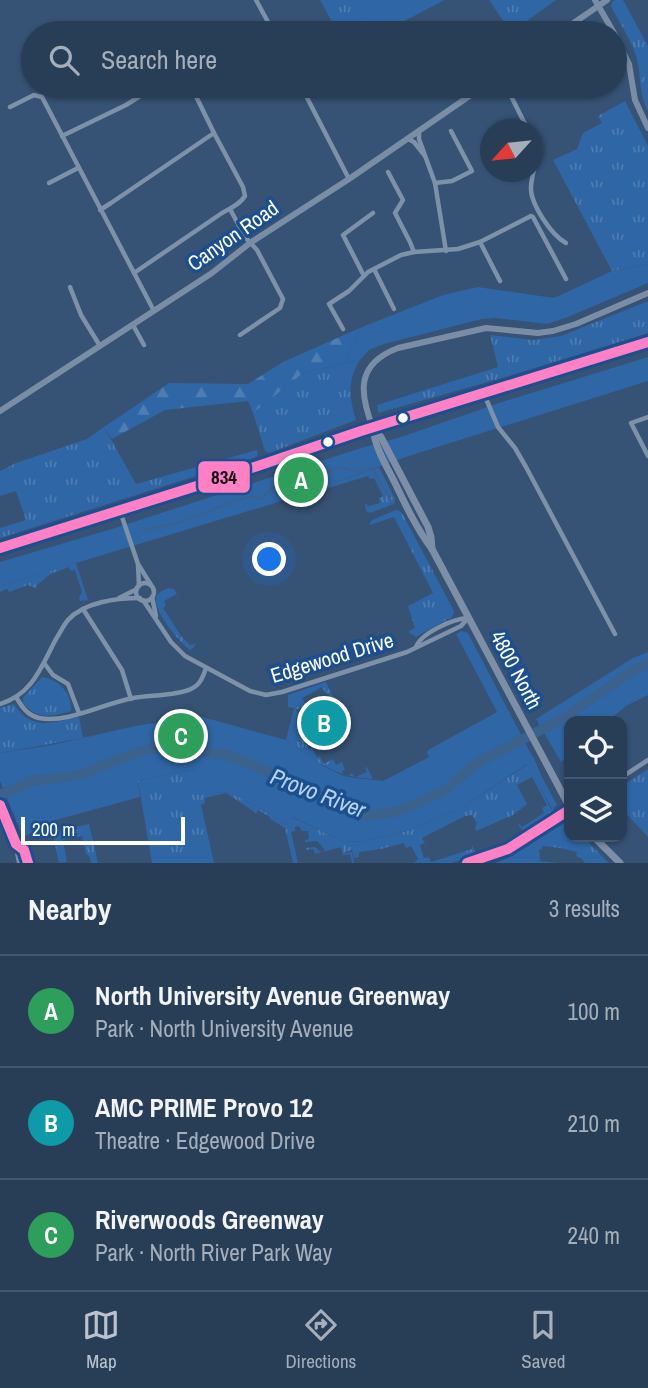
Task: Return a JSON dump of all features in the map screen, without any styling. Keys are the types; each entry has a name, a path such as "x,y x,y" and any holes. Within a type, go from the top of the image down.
{"highway":[{"path":"0,548 648,342"}],"main road":[{"path":"574,21 596,3 607,0"},
{"path":"596,3 606,21"},
{"path":"627,60 635,100 648,128"},
{"name":"Canyon Road","path":"0,411 154,312 212,273 250,243 467,98"},
{"path":"373,428 364,401 363,384 370,368 384,354 398,348 486,328 538,333 553,331 648,293"},
{"name":"4800 North","path":"373,428 377,449 564,798"},
{"path":"1,807 16,844 20,863"},
{"path":"467,863 508,849 564,811"},
{"path":"599,842 620,863"},
{"path":"16,844 24,850 28,863"}],"street":[{"path":"256,0 267,21"},
{"path":"10,107 27,98"},
{"path":"43,98 154,312"},
{"path":"62,136 137,98"},
{"path":"134,273 230,209 245,196 243,187 197,98"},
{"path":"307,98 349,179"},
{"path":"512,98 522,119"},
{"path":"419,131 419,139 435,183 446,251"},
{"path":"435,183 452,181 472,171 451,131"},
{"path":"100,210 214,133"},
{"path":"408,139 414,142 426,157"},
{"path":"49,183 78,168"},
{"path":"388,173 402,200 395,213 414,252"},
{"path":"532,182 533,196 549,228 566,243"},
{"path":"230,209 257,250 283,299 280,308 240,335"},
{"path":"364,276 343,235 373,213"},
{"path":"343,329 329,304 374,269 401,255 446,251 480,242 528,217 533,217 566,279"},
{"path":"480,242 500,281"},
{"path":"374,269 394,309"},
{"path":"70,287 80,315 100,346"},
{"path":"133,325 144,345"},
{"path":"484,393 498,428 515,448 526,467 615,634"},
{"path":"648,417 631,423 648,456"},
{"path":"118,599 149,599 154,591 138,564 119,510"},
{"path":"138,564 137,593 141,599"},
{"path":"0,704 29,687 66,622 83,609 118,599 144,583 151,585"},
{"name":"Edgewood Drive","path":"152,597 157,620"},
{"name":"Edgewood Drive","path":"141,599 175,647 185,656 261,695 271,695 407,652 461,626 469,618"},
{"path":"83,609 121,670 131,699"},
{"path":"44,662 52,675 68,684 79,713"},
{"path":"16,697 24,710 33,716 53,718 131,699 188,691 197,686 206,668"},
{"path":"36,676 52,675"},
{"path":"627,774 648,760"}],"green space":[{"path":"320,0 394,0 355,21 331,21"},
{"path":"394,0 445,0 404,21 354,21"},
{"path":"489,0 556,0 526,21 503,21"},
{"path":"623,0 648,46 648,111 638,63 627,35 627,21 619,21 611,6 612,2"},
{"path":"625,101 648,146 648,264 612,271 553,160 577,149 583,133 602,123 598,116"},
{"path":"648,264 648,283 547,324 482,319 384,344 369,350 360,360 346,363 362,327 443,295 478,287 554,298 612,271"},
{"path":"648,301 648,333 378,413 377,405 498,367 490,335 533,340 561,336"},
{"path":"362,327 346,363 303,373 253,413 248,401 165,410 112,439 104,427 169,383 248,384 283,362"},
{"path":"648,357 648,381 412,455 272,504 0,586 0,562 115,528"},
{"path":"360,360 350,389 356,420 269,453 265,451 253,413 303,373"},
{"path":"104,427 136,484 257,450 258,455 0,538 0,528 26,520 16,491 0,496 0,471 87,439"},
{"path":"379,467 395,499 394,504 370,513 366,511 366,503 368,506 380,503 379,498 383,496 374,478 370,479 368,476 315,492 314,489"},
{"path":"396,510 402,513 454,611 452,617 416,637 409,633 415,628 408,606 433,593 394,517 370,525 372,520"},
{"path":"76,563 88,600 80,601 82,592 75,570 71,571 69,567 49,575 36,586 38,589 28,585 9,592 6,589 0,592 0,586"},
{"path":"169,588 174,589 177,594 164,601 166,605 163,608 181,636 190,645 196,644 190,650 168,626 156,604 158,594"},
{"path":"461,631 468,633 534,758 557,805 552,809 527,764 461,808 407,831 363,841 344,842 293,817 286,823 238,796 224,792 196,795 195,770 138,781 140,797 34,826 35,831 23,837 0,781 0,753 199,716 286,740 323,766 344,776 383,781 429,757 428,750 497,712 456,634"},
{"path":"648,652 648,695 626,706 614,716 564,716 564,760 561,762 536,719 633,658"},
{"path":"42,677 63,688 71,704 71,711 57,715 39,715 23,703 23,698"},
{"path":"326,682 334,699 326,694 322,687 302,698 306,705 296,710 299,716 296,718 309,749 312,748 317,758 320,756 323,764 333,759 336,765 342,762 345,770 342,771 343,774 326,767 286,740 294,708 288,707 288,695"},
{"path":"14,704 28,719 35,722 79,717 83,738 0,753 0,708"},
{"path":"528,764 551,809 554,808 553,812 525,833 518,825 522,827 544,813 542,808 547,805 532,777 517,785 527,804 513,815 476,831 477,824 472,815 465,816 422,838 425,843 420,845 424,858 429,857 431,862 472,849 472,845 476,855 451,863 414,863 418,859 411,846 406,848 404,843 359,852 359,857 354,858 352,850 345,852 352,852 354,863 350,854 343,855 341,847 315,854 313,849 306,848 315,847 321,852 325,850 317,841 305,842 309,839 308,831 302,831 299,826 291,832 298,863 293,863 285,828 226,793 205,798 205,803 201,805 214,863 152,863 138,781 196,770 196,794 224,792 238,796 286,823 292,817 344,842 363,841 407,831 461,808"},
{"path":"367,767 373,779 359,778 355,777 367,772"},
{"path":"648,769 648,837 627,814 627,783"},
{"path":"89,824 98,863 91,863 82,836 63,840 67,862 59,863 52,832"},
{"path":"563,824 564,842 588,842 609,863 585,863 576,856 577,852 543,846 539,850 540,861 559,863 496,863"}],"waterway":[{"path":"143,528 146,530 181,522 251,496 261,499 273,488 294,488 334,469 353,471 372,468 392,503"},
{"name":"Provo River","path":"0,795 31,781 80,775 137,752 162,747 227,755 349,811 367,816 399,811 444,791 475,764 564,718 648,663"}],"transit line":[{"name":"834","path":"0,548 361,431 648,342"},
{"name":"834","path":"0,805 16,844 24,850 28,863"},
{"name":"834","path":"467,863 508,849 564,813"}],"place":[{"name":"North University Avenue Greenway","path":"301,480"},
{"name":"AMC PRIME Provo 12","path":"324,723"},
{"name":"Riverwoods Greenway","path":"181,736"}]}
